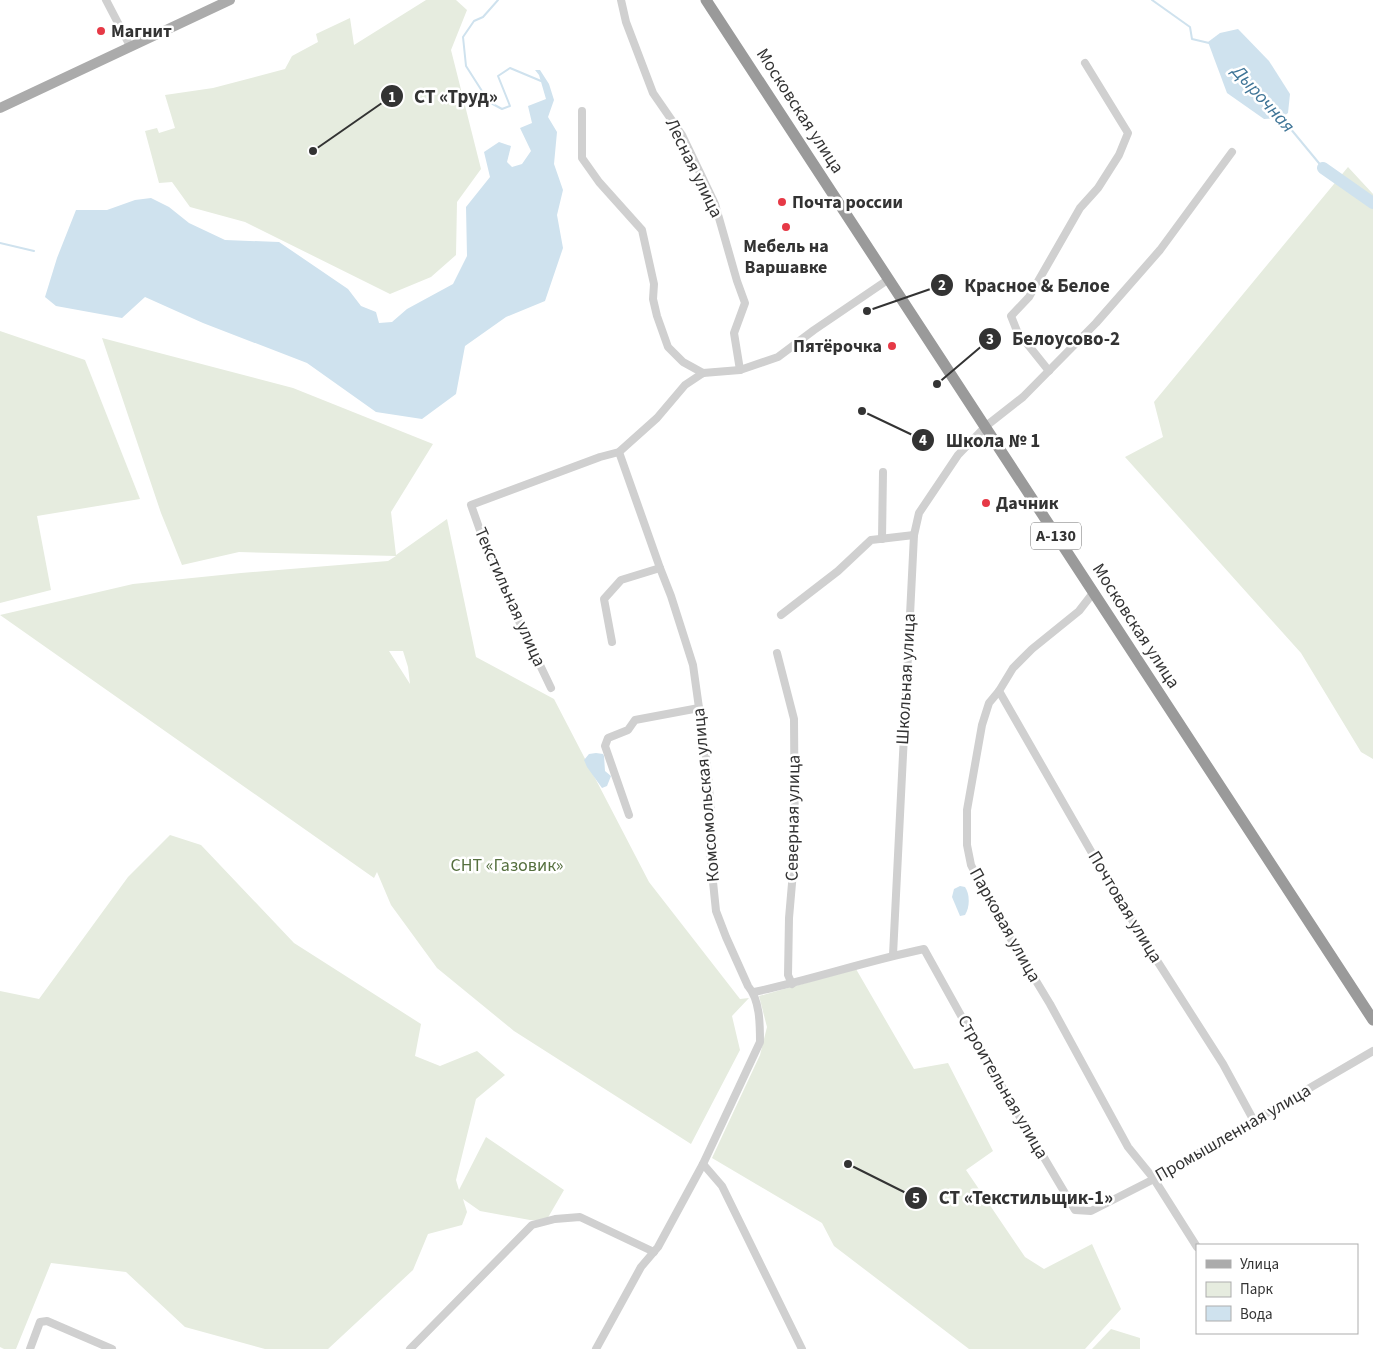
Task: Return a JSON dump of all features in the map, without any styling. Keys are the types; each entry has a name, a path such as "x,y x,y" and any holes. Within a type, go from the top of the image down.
{"highway":[{"name":"Московская улица","path":"706,0 1373,1020"}],"main road":[{"path":"0,108 230,0"}],"street":[{"path":"106,0 130,46"},
{"name":"Лесная улица","path":"621,0 626,22 654,93 682,135 715,204 745,303 734,333 740,370"},
{"path":"1049,371 1017,331 1011,316 1029,297 1080,208 1098,188 1119,155 1128,133 1085,63"},
{"path":"582,111 582,158 599,182 642,230 654,284 653,299 668,347 683,362 702,373"},
{"name":"Школьная улица","path":"893,955 914,536 919,513 958,455 986,426 1023,397 1049,371 1096,323 1160,250 1232,152"},
{"path":"619,452 657,418 685,385 702,373 740,370 778,357 889,279"},
{"name":"Текстильная улица","path":"551,688 493,567 471,505 600,457 619,452"},
{"name":"Комсомольская улица","path":"619,452 671,596 693,665 707,765 710,811 709,843 716,910 748,986 754,992"},
{"path":"882,539 883,472"},
{"path":"781,615 838,570 872,540 914,536"},
{"path":"612,642 604,599 621,580 660,568"},
{"name":"Парковая улица","path":"1093,593 1079,611 1032,649 1013,668 989,703 982,724 967,810 967,845 971,865 998,918 1050,1004 1128,1147 1154,1179 1196,1245"},
{"name":"Северная улица","path":"777,653 794,720 796,849 789,918 788,975 792,984"},
{"name":"Почтовая улица","path":"999,691 1092,853 1147,945 1223,1064 1254,1121"},
{"path":"629,815 605,746 608,738 628,730 635,720 699,708"},
{"name":"Строительная улица","path":"893,955 924,949 979,1048 1075,1210 1091,1212"},
{"path":"596,1349 642,1267 654,1252 703,1164 760,1042 760,1024 754,992 792,984 893,955"},
{"name":"Промышленная улица","path":"1091,1212 1154,1179 1373,1051"},
{"path":"703,1164 722,1186 802,1349"},
{"path":"410,1349 532,1225 580,1217 654,1252"},
{"path":"30,1349 40,1322 47,1321 112,1349"}],"green space":[{"path":"426,0 456,0 467,10 451,50 481,169 457,202 456,255 431,277 390,294 245,222 190,207 172,182 159,183 145,131 157,128 159,133 175,128 165,95 213,88 285,69 292,56 318,42 316,34 350,18 354,45"},
{"path":"1348,167 1373,194 1373,759 1361,752 1301,653 1125,457 1163,437 1154,402"},
{"path":"0,331 85,360 140,499 37,516 51,590 0,603"},
{"name":"СНТ «Газовик»","path":"102,338 293,388 433,444 391,512 396,555 447,519 476,657 554,699 649,882 740,999 749,998 732,1016 740,1050 691,1144 514,1031 437,968 391,905 377,872 374,878 0,615 133,584 388,561 396,556 239,552 182,565 161,513","holes":["389,651 403,651 408,667 410,684"]},
{"path":"170,835 201,845 294,943 421,1024 415,1056 440,1066 477,1051 505,1075 476,1099 456,1180 459,1190 486,1137 564,1190 546,1221 480,1211 463,1199 467,1212 462,1225 428,1234 413,1270 328,1349 265,1349 185,1327 126,1272 51,1263 16,1349 4,1349 0,1347 0,991 39,999 128,877"},
{"path":"856,969 914,1069 948,1063 993,1151 966,1170 1025,1257 1044,1269 1092,1244 1121,1309 1085,1349 969,1349 834,1246 822,1223 712,1158 760,1055 767,1027 759,996"},
{"path":"1111,1329 1140,1338 1140,1349 1092,1349"}],"water":[{"path":"1238,29 1269,61 1290,94 1288,113 1281,118 1264,119 1227,93 1208,42 1220,33"},
{"path":"535,70 540,70 549,84 554,100 548,117 557,132 554,164 563,190 557,215 563,248 545,301 506,317 465,346 456,394 422,419 376,412 307,363 203,323 145,297 122,318 56,306 45,297 57,258 76,210 107,210 135,200 151,198 169,207 189,223 225,240 279,242 348,289 361,306 376,312 379,323 392,322 407,309 453,284 467,256 466,207 490,177 484,152 499,142 511,146 507,162 512,167 522,164 531,151 520,128 532,123 528,106 546,99 539,75"},
{"path":"589,754 603,754 605,771 611,776 607,786 602,788 584,760"},
{"path":"960,886 965,887 969,901 965,915 960,916 952,897 954,889"}],"waterway":[{"name":"Дырочная","path":"498,0 483,17 474,21 463,37 466,66 489,102 502,109 510,106 498,76 510,68 541,81"},
{"name":"Дырочная","path":"1152,0 1190,27 1192,39 1209,43"},
{"name":"Дырочная","path":"1280,116 1323,168"},
{"name":"Дырочная","path":"1323,168 1373,203"},
{"name":"Дырочная","path":"0,243 34,251"}],"place":[{"name":"Магнит","path":"101,31"},
{"name":"СТ «Труд»","path":"313,151"},
{"name":"Почта россии","path":"782,202"},
{"name":"Мебель на Варшавке","path":"786,227"},
{"name":"Красное & Белое","path":"867,311"},
{"name":"Пятёрочка","path":"892,346"},
{"name":"Белоусово-2","path":"937,384"},
{"name":"Школа № 1","path":"862,411"},
{"name":"Дачник","path":"986,503"},
{"name":"СТ «Текстильщик-1»","path":"848,1164"}]}
